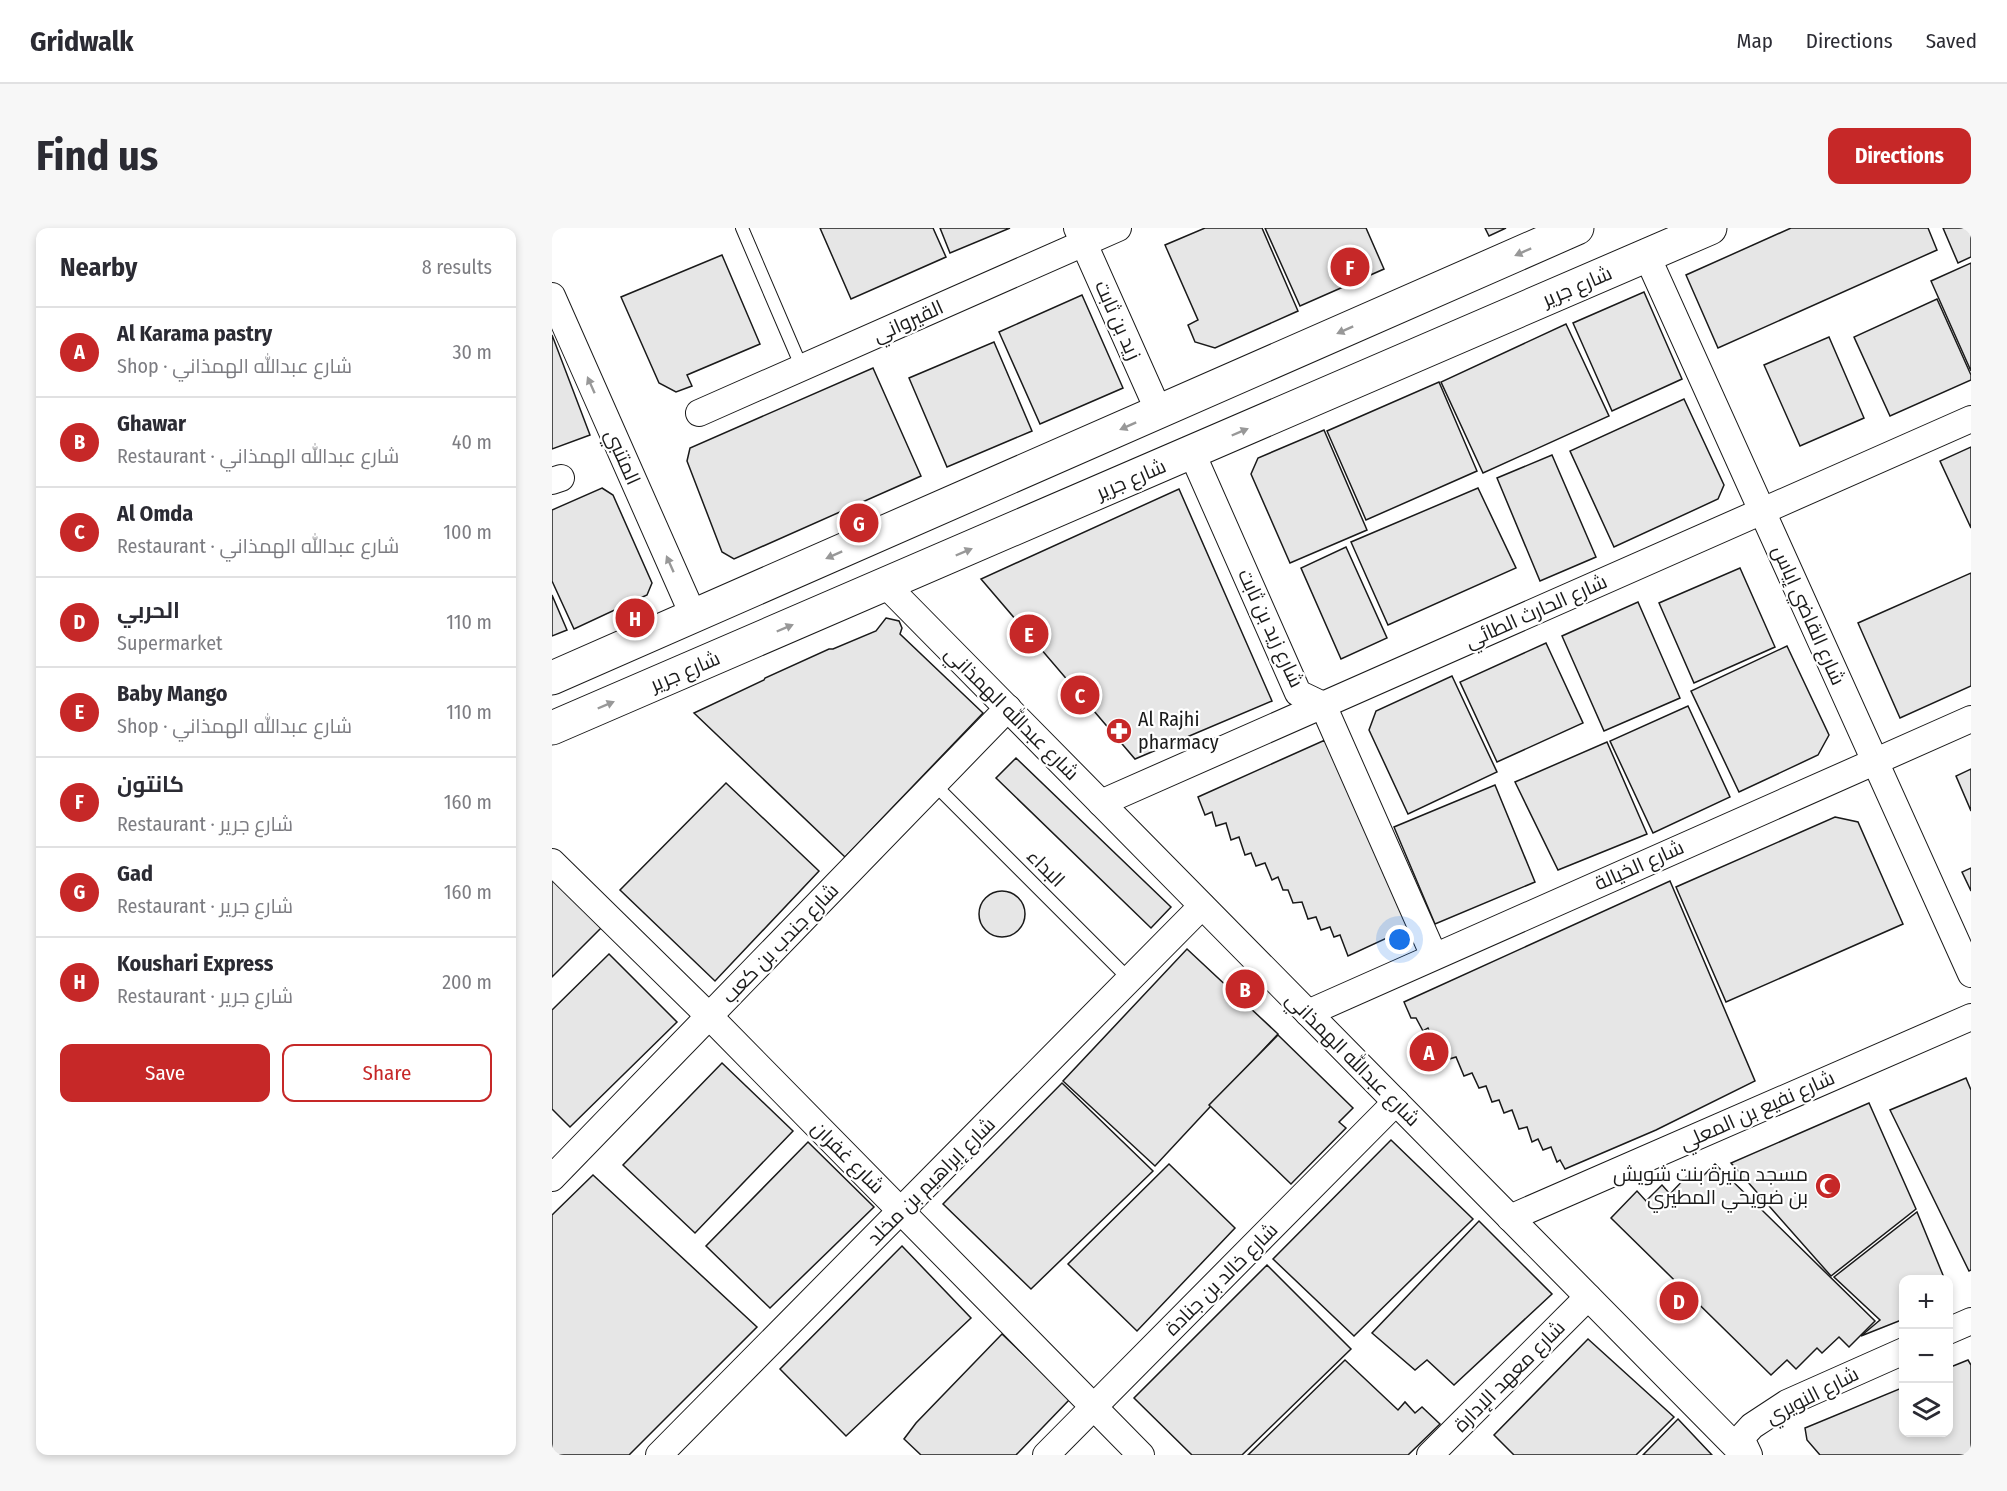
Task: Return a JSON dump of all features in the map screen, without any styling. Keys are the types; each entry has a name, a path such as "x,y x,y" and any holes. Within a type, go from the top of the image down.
{"main road":[{"path":"552,678 1577,228"},
{"name":"شارع جرير","path":"552,728 1710,228"}],"street":[{"name":"القيرواني","path":"699,413 802,368 1081,236 1118,228"},
{"name":"زيد بن ثابت","path":"1081,236 1159,412"},
{"name":"شارع القاضي إياس","path":"1647,256 1971,974"},
{"name":"المتنبي","path":"552,296 694,617"},
{"name":"شارع الحارث الطائي","path":"1101,803 1971,419"},
{"name":"شارع زيد بن ثابت","path":"1192,453 1298,693 1323,705 1434,956"},
{"name":"شارع عبدالله الهمذاني","path":"886,585 1588,1297 1747,1455"},
{"name":"شارع جندب بن كعب","path":"552,1178 1008,708"},
{"name":"شارع الخيالة","path":"1308,1013 1971,719"},
{"name":"شارع غفران","path":"552,862 709,1016 1141,1455"},
{"name":"شارع إبراهيم بن مخلد","path":"659,1455 1202,906"},
{"name":"شارع نفيع بن المعلي","path":"1510,1218 1971,1017"},
{"name":"شارع خالد بن جنادة","path":"1046,1455 1396,1102"},
{"name":"شارع معهد الإدارة","path":"1430,1455 1588,1297"},
{"path":"1953,1329 1971,1321"},
{"name":"شارع النويري","path":"1747,1455 1741,1438 1752,1426 1787,1403 1899,1353"}],"lane":[{"path":"742,228 802,368"},
{"name":"البداء","path":"934,784 1130,980"}],"building":[{"path":"820,228 933,228 946,257 851,299"},
{"path":"940,228 1010,228 950,253"},
{"path":"1205,228 1262,228 1298,311 1215,348 1195,342 1188,325 1198,320 1165,245"},
{"path":"1265,228 1366,228 1384,269 1300,306"},
{"path":"1485,228 1506,228 1489,236"},
{"path":"1791,228 1928,228 1937,250 1718,348 1686,275"},
{"path":"1943,228 1971,228 1971,257 1958,263"},
{"path":"722,255 760,344 687,375 692,386 676,392 659,383 621,297"},
{"path":"1971,263 1971,371 1931,281"},
{"path":"1644,292 1682,379 1612,411 1573,323"},
{"path":"1082,295 1123,388 1040,424 999,332"},
{"path":"1937,299 1971,375 1971,380 1890,416 1854,337"},
{"path":"1566,324 1609,416 1483,473 1441,382"},
{"path":"552,335 590,435 552,449"},
{"path":"1829,337 1864,418 1800,446 1764,365"},
{"path":"994,342 1032,431 947,467 909,378"},
{"path":"873,368 921,476 734,559 722,552 687,461 690,448"},
{"path":"1439,382 1477,471 1366,520 1327,431"},
{"path":"1684,399 1724,485 1718,499 1614,547 1570,451"},
{"path":"1324,430 1367,530 1290,563 1251,474 1258,458"},
{"path":"1971,447 1971,528 1940,461"},
{"path":"1552,455 1596,557 1540,581 1497,478"},
{"path":"602,488 613,495 652,583 647,595 574,629 552,581 552,510"},
{"path":"1478,488 1516,568 1388,625 1351,542"},
{"path":"1179,489 1272,701 1135,759 981,579"},
{"path":"1346,547 1387,638 1341,659 1301,568"},
{"path":"1740,568 1775,647 1694,683 1659,603"},
{"path":"1971,573 1971,686 1900,718 1858,623"},
{"path":"552,595 567,630 552,636"},
{"path":"1638,602 1680,698 1604,731 1562,636"},
{"path":"886,618 899,621 902,628 900,634 983,713 845,857 694,713 829,649 876,631"},
{"path":"1546,643 1583,723 1497,762 1460,682"},
{"path":"1787,646 1829,735 1818,755 1739,792 1691,691"},
{"path":"1452,676 1497,772 1408,814 1369,730 1376,711"},
{"path":"1688,706 1730,797 1653,833 1610,741"},
{"path":"1325,740 1413,926 1348,956 1340,935 1334,937 1330,927 1321,930 1316,917 1308,919 1302,902 1293,903 1288,890 1283,890 1278,877 1272,880 1265,863 1256,866 1251,853 1245,855 1239,837 1231,840 1226,823 1216,826 1212,812 1205,815 1198,797"},
{"path":"1607,742 1647,834 1558,870 1515,782"},
{"path":"1016,758 1171,907 1151,928 996,778"},
{"path":"1971,769 1971,811 1956,776"},
{"path":"726,783 819,871 715,981 620,890"},
{"path":"1495,785 1535,882 1435,924 1394,827"},
{"path":"1835,817 1858,822 1903,924 1726,1002 1676,887"},
{"path":"1971,868 1971,891 1962,872"},
{"path":"552,878 601,928 552,977"},
{"path":"1670,881 1755,1081 1656,1130 1565,1169 1560,1160 1557,1162 1551,1147 1543,1150 1538,1139 1532,1142 1527,1127 1519,1129 1512,1110 1504,1113 1499,1100 1492,1102 1486,1086 1479,1088 1472,1073 1464,1076 1456,1057 1446,1060 1440,1042 1435,1043 1428,1028 1423,1031 1416,1018 1411,1018 1404,1002"},
{"path":"1002,891 1018,898 1025,914 1018,930 1002,937 986,930 979,914 986,898"},
{"path":"1187,949 1278,1034 1155,1166 1063,1081"},
{"path":"609,954 677,1022 570,1127 552,1109 552,1010"},
{"path":"1278,1035 1353,1108 1339,1122 1346,1128 1291,1184 1209,1105"},
{"path":"722,1063 793,1131 695,1233 623,1165"},
{"path":"1966,1078 1971,1090 1971,1270 1969,1271 1890,1110"},
{"path":"1062,1083 1153,1171 1031,1289 943,1204"},
{"name":"مسجد منيرة بنت شويش بن ضويحي المطيري","path":"1869,1103 1916,1209 1831,1276 1731,1163"},
{"path":"1391,1140 1473,1219 1354,1336 1273,1259"},
{"path":"808,1142 874,1207 770,1308 706,1246"},
{"path":"1169,1164 1235,1228 1137,1331 1068,1264"},
{"path":"1715,1164 1875,1321 1849,1347 1839,1337 1822,1353 1817,1348 1796,1369 1787,1360 1771,1375 1611,1218 1637,1191 1646,1201 1662,1185 1670,1194 1689,1174 1697,1182"},
{"path":"593,1175 757,1327 629,1455 552,1455 552,1215"},
{"path":"1917,1212 1943,1275 1899,1275 1899,1321 1861,1336 1880,1320 1834,1277"},
{"path":"1479,1221 1552,1294 1454,1385 1427,1360 1415,1370 1372,1333"},
{"path":"902,1246 971,1318 846,1436 780,1369"},
{"path":"1267,1265 1351,1349 1242,1455 1192,1455 1134,1398"},
{"path":"1002,1334 1070,1399 1016,1455 921,1455 904,1439 916,1423"},
{"path":"1588,1339 1674,1417 1636,1455 1514,1455 1494,1435"},
{"path":"1345,1360 1398,1410 1405,1402 1415,1413 1422,1407 1440,1424 1408,1455 1248,1455"},
{"path":"1968,1360 1971,1365 1971,1455 1820,1455 1807,1440 1805,1428 1899,1389 1899,1437 1953,1437 1953,1366"},
{"path":"1678,1419 1712,1455 1643,1455"}],"place":[{"name":"كانتون","path":"1350,267"},
{"name":"Gad","path":"859,523"},
{"name":"Koushari Express","path":"635,618"},
{"name":"Baby Mango","path":"1029,634"},
{"name":"Al Omda","path":"1080,695"},
{"name":"Al Rajhi pharmacy","path":"1119,731"},
{"name":"Ghawar","path":"1245,989"},
{"name":"Al Karama pastry","path":"1429,1052"},
{"name":"مسجد منيرة بنت شويش بن ضويحي المطيري","path":"1828,1186"},
{"name":"الحربي","path":"1679,1301"}]}
